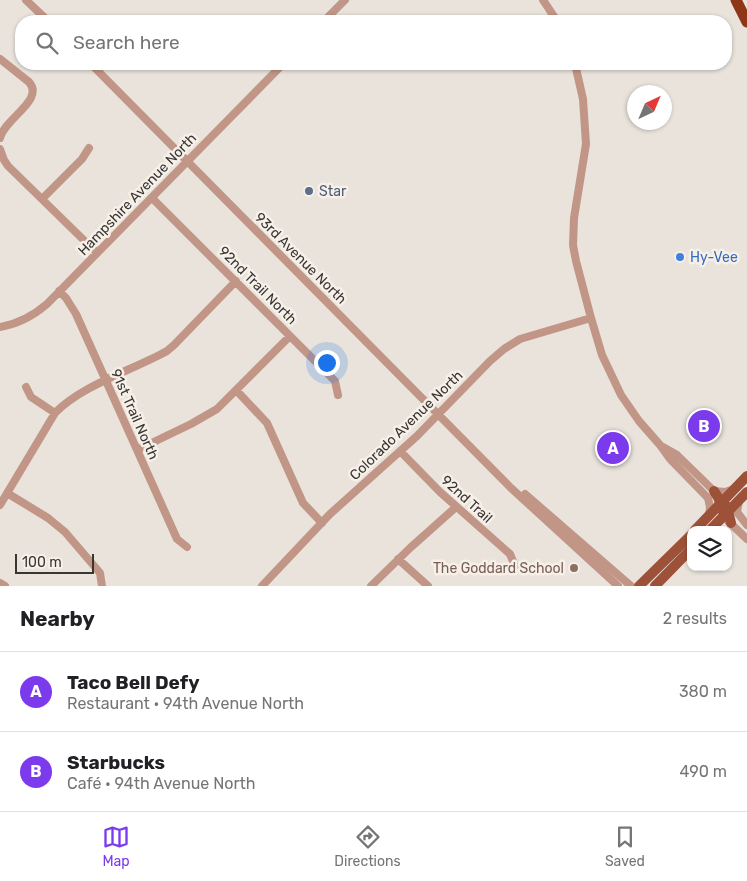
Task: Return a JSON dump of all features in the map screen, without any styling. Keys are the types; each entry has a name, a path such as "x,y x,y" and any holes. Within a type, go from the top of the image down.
{"highway":[{"path":"736,0 747,22"},
{"path":"744,0 747,4"}],"main road":[{"path":"700,526 747,476"},
{"path":"726,518 730,503 747,482"},
{"path":"708,526 718,514 720,504 714,491"},
{"path":"715,526 726,518 747,492"},
{"path":"639,586 687,539"},
{"path":"655,586 687,551"}],"street":[{"path":"26,0 42,15"},
{"path":"330,15 345,0"},
{"path":"543,0 553,15"},
{"path":"0,59 29,82 34,91 30,100 4,128 0,138"},
{"name":"93rd Avenue North","path":"97,70 437,415 511,488 618,586"},
{"name":"Hampshire Avenue North","path":"0,327 18,322 38,311 152,198 276,70"},
{"path":"577,70 583,99 586,144 573,230 573,245 591,318 602,355 621,395 639,421 670,459 708,498 709,516"},
{"path":"42,199 82,159 89,148"},
{"path":"0,149 8,166 97,253"},
{"name":"92nd Trail North","path":"152,198 335,381 338,395"},
{"path":"0,505 55,413 70,400 158,356 174,345 236,281"},
{"name":"91st Trail North","path":"59,291 76,314 177,539 187,547"},
{"name":"Colorado Avenue North","path":"262,586 322,523 400,451 504,349 520,339 591,318"},
{"path":"137,450 205,417 216,409 290,336"},
{"path":"26,387 31,397 55,413"},
{"path":"236,390 267,423 302,503 322,523"},
{"path":"660,445 677,455 714,491 725,492 735,488"},
{"name":"92nd Trail","path":"400,451 456,507 510,554 515,566"},
{"name":"93rd Avenue North","path":"493,470 510,481 631,586"},
{"path":"7,493 48,518 65,532 100,573 102,586"},
{"path":"739,500 737,512 747,525"},
{"path":"371,586 456,507"},
{"path":"726,518 747,539"},
{"path":"398,559 428,586"},
{"path":"0,583 5,586"}],"place":[{"name":"Star","path":"309,191"},
{"name":"Hy-Vee","path":"680,257"},
{"name":"Starbucks","path":"704,426"},
{"name":"Taco Bell Defy","path":"613,448"},
{"name":"The Goddard School","path":"574,568"}]}
